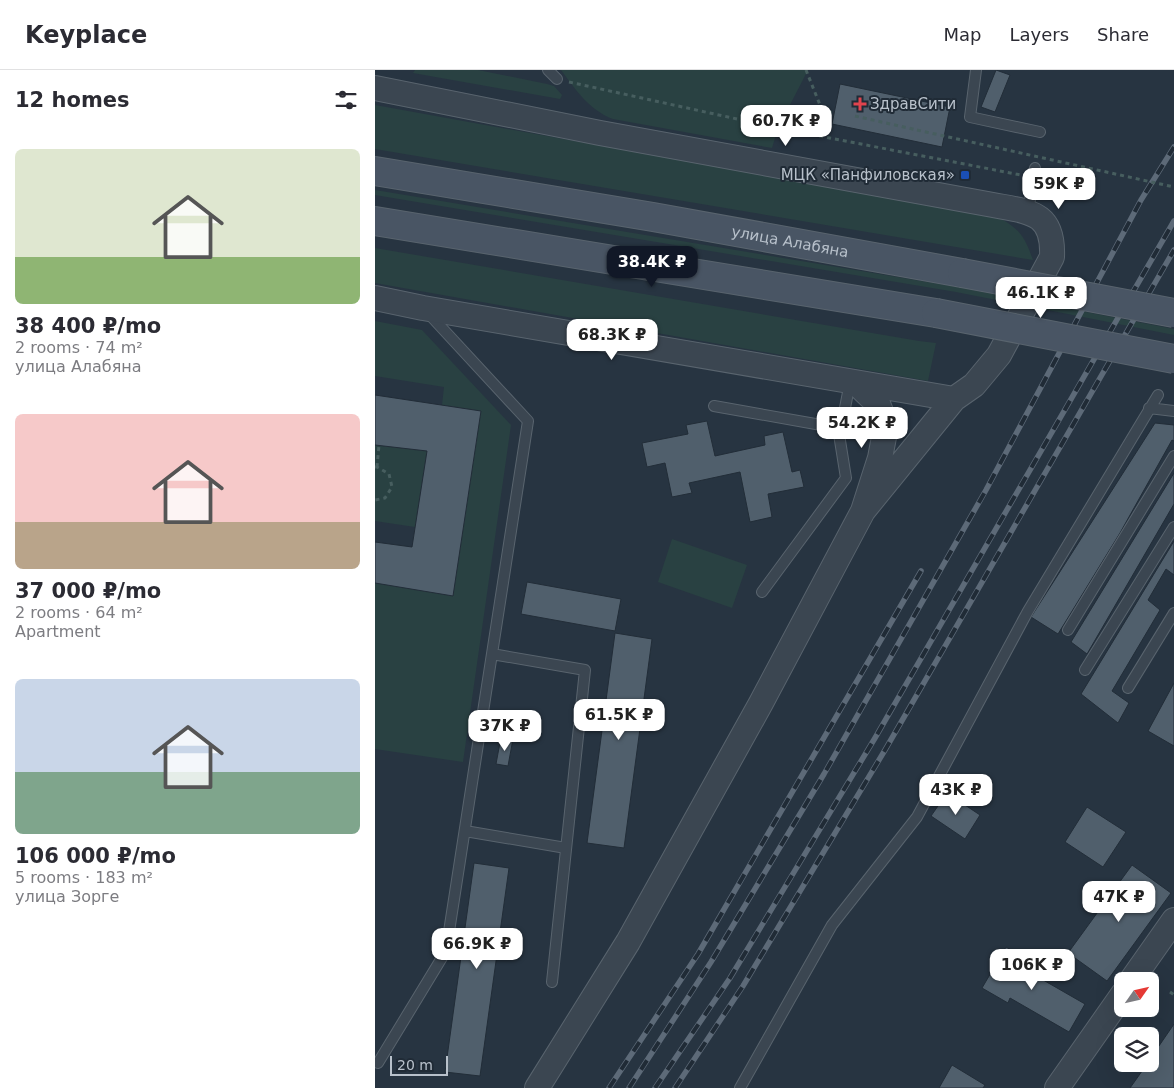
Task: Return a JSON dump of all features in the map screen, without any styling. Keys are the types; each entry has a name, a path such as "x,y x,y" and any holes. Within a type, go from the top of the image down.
{"main road":[{"name":"улица Алабяна","path":"375,171 653,217 1174,313"},
{"path":"375,222 936,313 1174,359"}],"street":[{"path":"375,88 600,133 1028,212 1039,217 1047,226 1053,242 1052,258 999,355 974,384 954,399 863,511"},
{"path":"375,298 423,308 954,399"},
{"path":"537,1088 628,942 756,711 863,511 880,458 884,437 884,419 878,404 853,383"},
{"path":"1137,972 1174,920"},
{"path":"1057,1088 1114,1007"}],"lane":[{"path":"548,70 557,79"},
{"path":"976,70 970,117 1040,132"},
{"path":"1028,212 1034,172"},
{"path":"377,1063 446,951 528,421 441,325 423,308"},
{"path":"762,592 846,478 838,428 853,383"},
{"path":"739,1088 832,925 917,817 1028,611 1158,395"},
{"path":"714,406 838,428"},
{"path":"1149,408 1174,412"},
{"path":"1068,630 1174,456"},
{"path":"1085,670 1174,527"},
{"path":"1128,688 1174,613"},
{"path":"492,654 585,670 552,982"},
{"path":"465,831 566,848"}],"path":[{"path":"806,70 822,110 815,136"},
{"path":"557,79 815,136 1034,172"},
{"path":"822,110 834,113"},
{"path":"855,116 1174,186"},
{"path":"375,500 385,498 392,487 389,474 376,467 379,445"}],"green space":[{"path":"415,70 478,70 554,86 562,95 560,99 413,73"},
{"path":"561,70 808,70 778,128 772,148 613,119 590,105"},
{"path":"375,105 1000,218 1018,231 1033,260 375,149"},
{"path":"375,190 957,287 1174,329 1174,335 956,292 375,195"},
{"path":"375,248 936,343 928,381 375,283"},
{"path":"375,321 422,330 511,425 463,762 375,749 375,583 453,596 480,411 442,405 444,387 375,376"},
{"path":"375,445 427,451 415,527 375,521"},
{"path":"672,539 747,565 732,608 658,582"}],"building":[{"path":"996,70 1010,75 995,112 981,107"},
{"path":"840,84 950,107 942,147 832,124"},
{"path":"375,395 481,411 453,596 375,583 375,542 412,547 427,451 375,445"},
{"path":"707,421 715,456 765,445 764,436 783,432 792,472 800,470 804,487 768,494 772,517 750,522 740,472 689,483 692,493 672,497 665,463 647,467 642,443 688,434 686,425"},
{"path":"1155,423 1174,425 1174,441 1172,440 1120,533 1058,634 1031,617"},
{"path":"1174,473 1174,504 1087,654 1071,642"},
{"path":"1174,541 1174,575 1166,569 1148,600 1160,610 1112,691 1129,703 1118,723 1081,694"},
{"path":"527,582 621,599 615,631 521,614"},
{"path":"615,633 652,639 624,848 587,843"},
{"path":"1174,683 1174,746 1148,731"},
{"path":"501,737 513,739 508,766 496,764"},
{"path":"947,793 980,815 965,839 931,816"},
{"path":"1087,807 1126,832 1103,867 1065,842"},
{"path":"474,863 509,868 480,1076 445,1072"},
{"path":"1132,865 1171,893 1107,981 1068,953"},
{"path":"1006,947 1029,960 1024,969 1085,1004 1069,1032 1010,998 1008,1003 982,988"},
{"path":"1174,1024 1174,1088 1130,1088 1141,1072 1159,1072 1159,1046"},
{"path":"952,1065 985,1085 983,1088 939,1088"}],"railway":[{"path":"629,1088 711,962 824,774 986,490 1141,200 1174,147"},
{"path":"655,1088 730,978 875,738 1174,221"},
{"path":"675,1088 743,986 885,750 1174,250"},
{"path":"609,1088 698,954 921,571"}],"place":[{"name":"ЗдравСити","path":"860,104"},
{"name":"МЦК «Панфиловская»","path":"965,175"}]}
